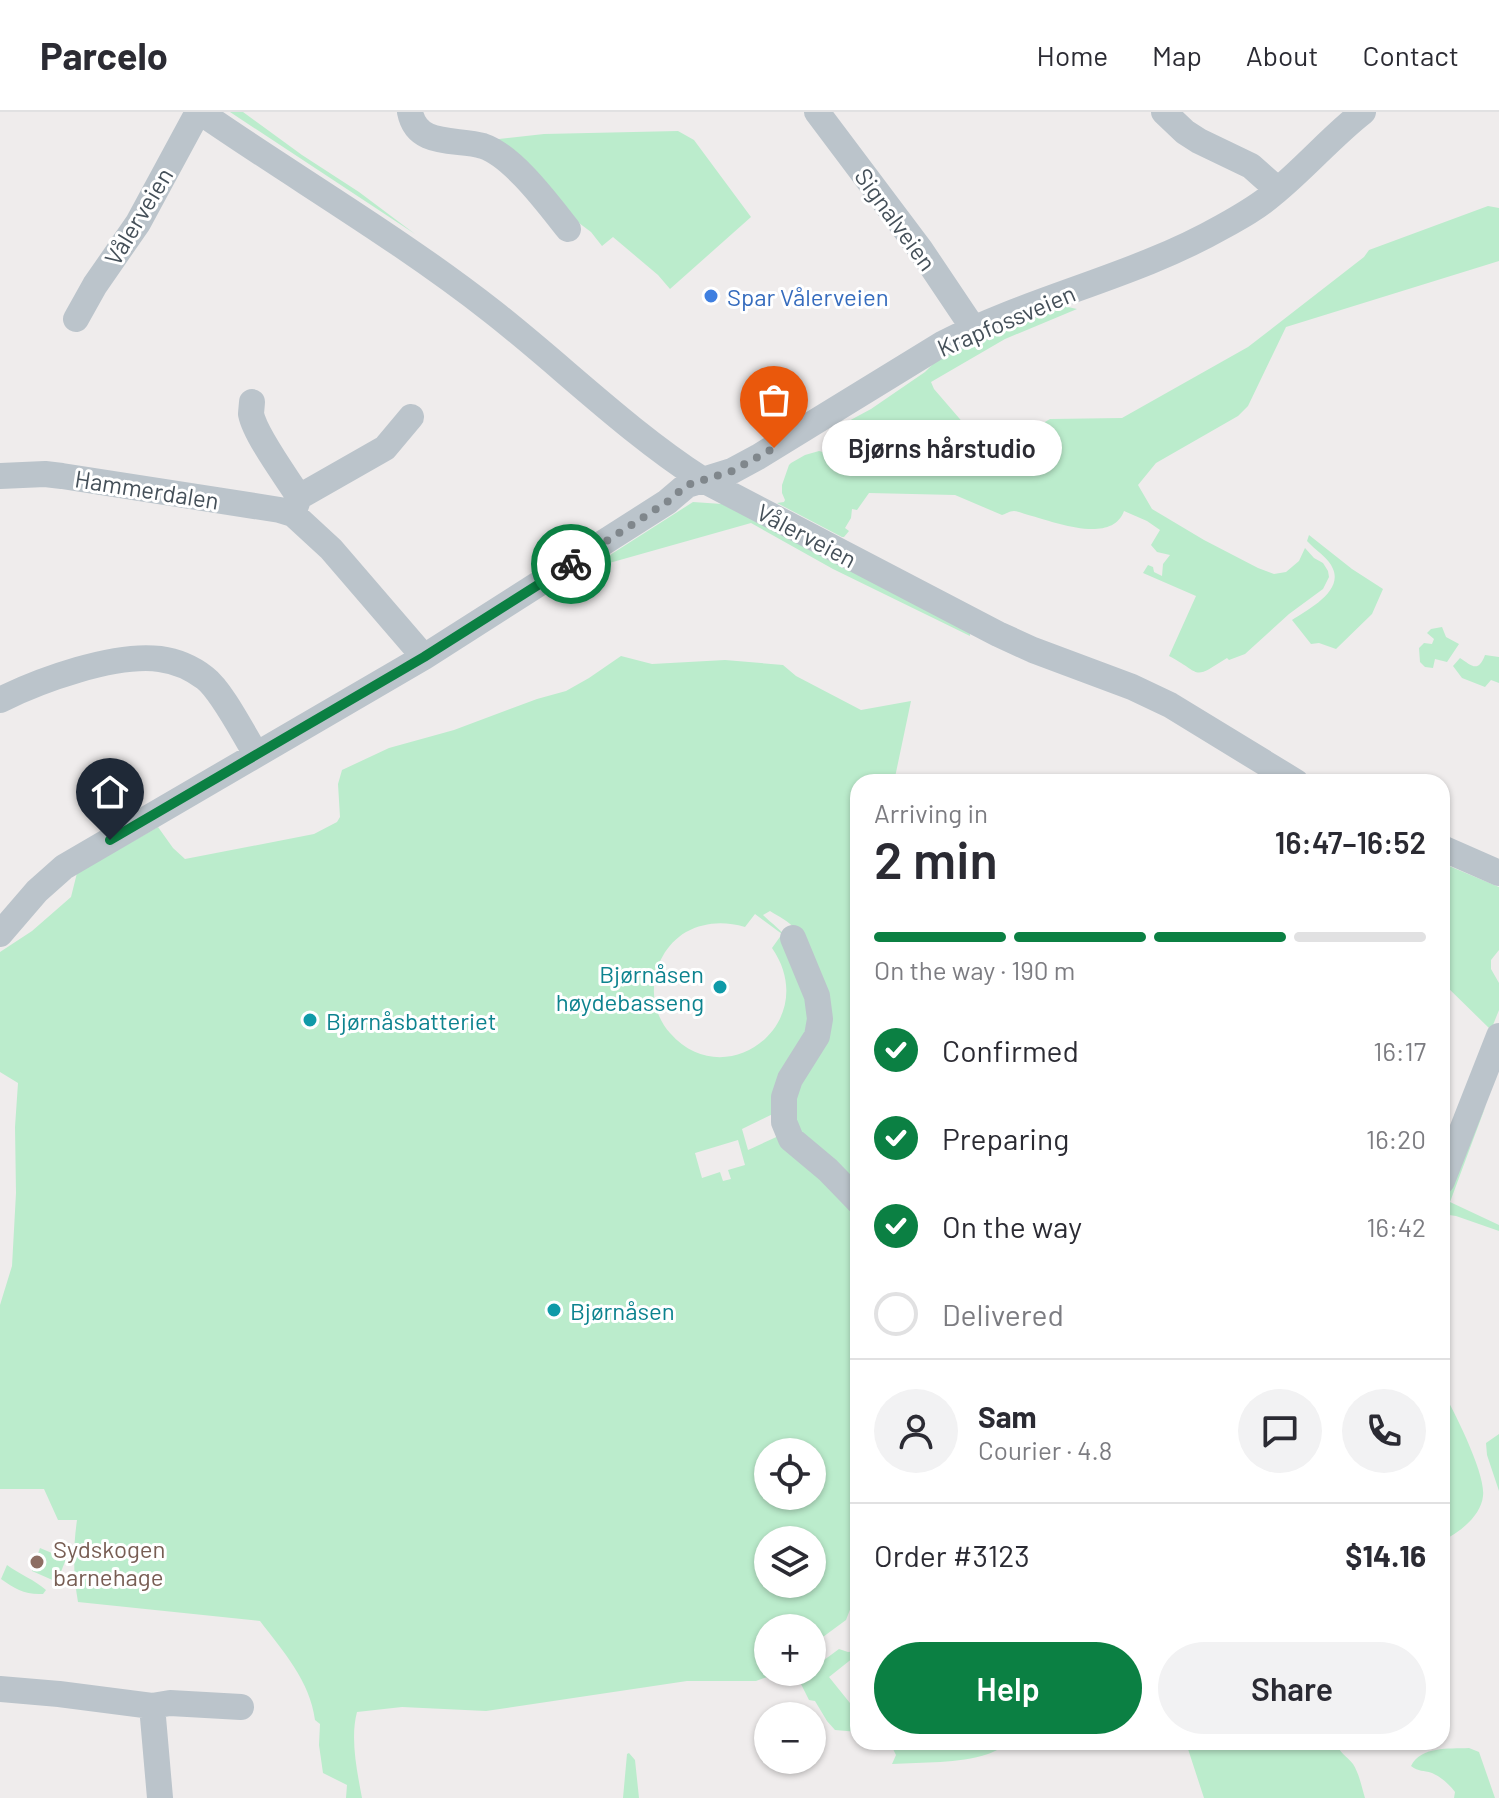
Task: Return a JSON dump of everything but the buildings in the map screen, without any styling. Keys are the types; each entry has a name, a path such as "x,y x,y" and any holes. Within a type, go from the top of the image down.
{"street":[{"name":"Vålerveien","path":"76,319 95,285 138,223 199,112 422,259 493,313 614,414 703,480 998,634 1170,705 1282,774"},
{"path":"410,112 412,122 430,138 484,146 506,160 538,192 568,229"},
{"name":"Signalveien","path":"817,112 920,249 973,328"},
{"path":"1164,112 1199,141 1251,166 1269,182 1273,194"},
{"name":"Krapfossveien","path":"0,934 37,891 64,867 424,657 667,502 687,485 732,471 758,457 973,328 1145,263 1189,244 1248,212 1273,194 1363,112"},
{"path":"252,402 251,414 255,425 296,505 424,657"},
{"path":"296,505 385,448 411,417"},
{"name":"Hammerdalen","path":"0,476 62,476 280,510 296,505"},
{"path":"0,700 91,667 144,658 161,659 186,667 208,680 256,754"},
{"path":"1450,852 1499,873"},
{"path":"793,938 817,996 820,1019 817,1036 790,1079 784,1097 784,1122 791,1139 850,1193"},
{"path":"1450,1161 1499,1036"},
{"path":"0,1689 152,1706 170,1703 241,1707"},
{"path":"152,1706 160,1798"}],"green space":[{"path":"230,112 243,112 415,234"},
{"path":"678,131 694,140 751,217 670,289 613,237 602,246 591,232 555,205 490,140 544,134"},
{"path":"1488,206 1499,208 1499,261 1286,327 1248,406 1238,416 1156,463 1138,485 1152,509 1258,568 1274,574 1286,572 1299,561 1305,548 1328,571 1329,577 1323,589 1289,614 1245,654 1227,658 1208,670 1193,671 1169,656 1196,596 1143,573 1148,565 1162,576 1163,564 1170,555 1157,552 1151,545 1160,530 1124,511 1118,521 1096,529 1055,523 1016,511 1002,515 955,495 869,493 857,510 852,509 845,528 849,531 842,537 777,503 785,500 782,485 789,465 819,451 834,455 838,451 836,445 842,442 845,423 925,372 942,355 1059,305 1077,309 1005,339 931,382 990,454 1050,419 1122,418 1248,347 1369,250"},
{"path":"693,502 722,504 970,630 970,636 833,569 751,523 588,569"},
{"path":"1309,535 1383,589 1372,614 1336,649 1319,643 1311,644 1292,620 1328,593 1335,577 1328,561 1307,541"},
{"path":"1442,627 1446,637 1459,644 1447,662 1435,659 1433,668 1425,667 1420,662 1419,648 1424,643 1432,644 1434,639 1427,633 1431,629"},
{"path":"1485,655 1499,657 1499,683 1491,680 1485,687 1462,678 1453,666 1460,658 1477,666"},
{"path":"621,656 652,664 725,660 783,665 796,676 861,710 911,701 896,774 850,774 850,1186 799,1140 787,1113 787,1098 792,1084 816,1045 825,1010 820,989 795,929 770,911 763,915 784,934 804,972 815,1011 814,1031 786,1080 780,1095 779,1111 742,1129 748,1150 783,1134 788,1143 850,1200 850,1610 846,1620 826,1635 826,1614 754,1614 754,1681 687,1681 486,1711 402,1707 357,1712 354,1744 362,1798 346,1798 347,1785 323,1773 320,1724 315,1720 308,1692 286,1655 260,1621 78,1602 74,1561 77,1520 58,1520 44,1489 0,1489 0,1305 12,1266 18,1083 0,1072 0,952 32,931 71,897 77,873 158,827 185,859 314,834 337,822 340,817 338,784 342,770 389,748 454,730 566,691","holes":["755,914 782,934 772,948 785,976 785,1002 777,1024 761,1042 740,1054 717,1057 693,1051 670,1033 658,1012 654,988 659,963 673,943 700,926 730,924 745,927","738,1140 745,1165 728,1170 731,1179 723,1181 720,1172 702,1178 695,1153"]},
{"path":"1450,866 1499,887 1499,950 1491,960 1491,969 1499,983 1499,1010 1491,1030 1450,990"},
{"path":"1486,1105 1450,1202 1450,1186"},
{"path":"1450,1202 1499,1225 1499,1231 1450,1215"},
{"path":"1450,1406 1475,1458 1483,1486 1478,1510 1450,1536"},
{"path":"1499,1434 1499,1491 1486,1443"},
{"path":"40,1548 66,1559 57,1582 32,1571"},
{"path":"7,1565 46,1590 43,1594 31,1593 11,1586 1,1579"},
{"path":"839,1649 850,1652 850,1660 829,1677 850,1703 850,1731 835,1730 827,1721 826,1702 809,1700 802,1686 826,1686 826,1659"},
{"path":"1469,1748 1479,1752 1495,1798 1454,1798 1455,1792 1442,1779 1411,1766 1421,1755"},
{"path":"894,1750 996,1750 965,1760 892,1764 896,1755"},
{"path":"1188,1750 1340,1750 1355,1768 1365,1798 1204,1798"},
{"path":"629,1753 635,1760 639,1798 623,1798"}],"way so far":[{"path":"571,564 667,502 687,485 732,471 774,448"}],"place":[{"name":"Spar Vålerveien","path":"711,296"},
{"name":"Bjørns hårstudio","path":"774,448"},
{"name":"Bjørnåsen høydebasseng","path":"720,987"},
{"name":"Bjørnåsbatteriet","path":"310,1020"},
{"name":"Bjørnåsen","path":"554,1310"},
{"name":"Sydskogen barnehage","path":"37,1562"}],"route":[{"path":"110,840 424,657 571,564"}]}
